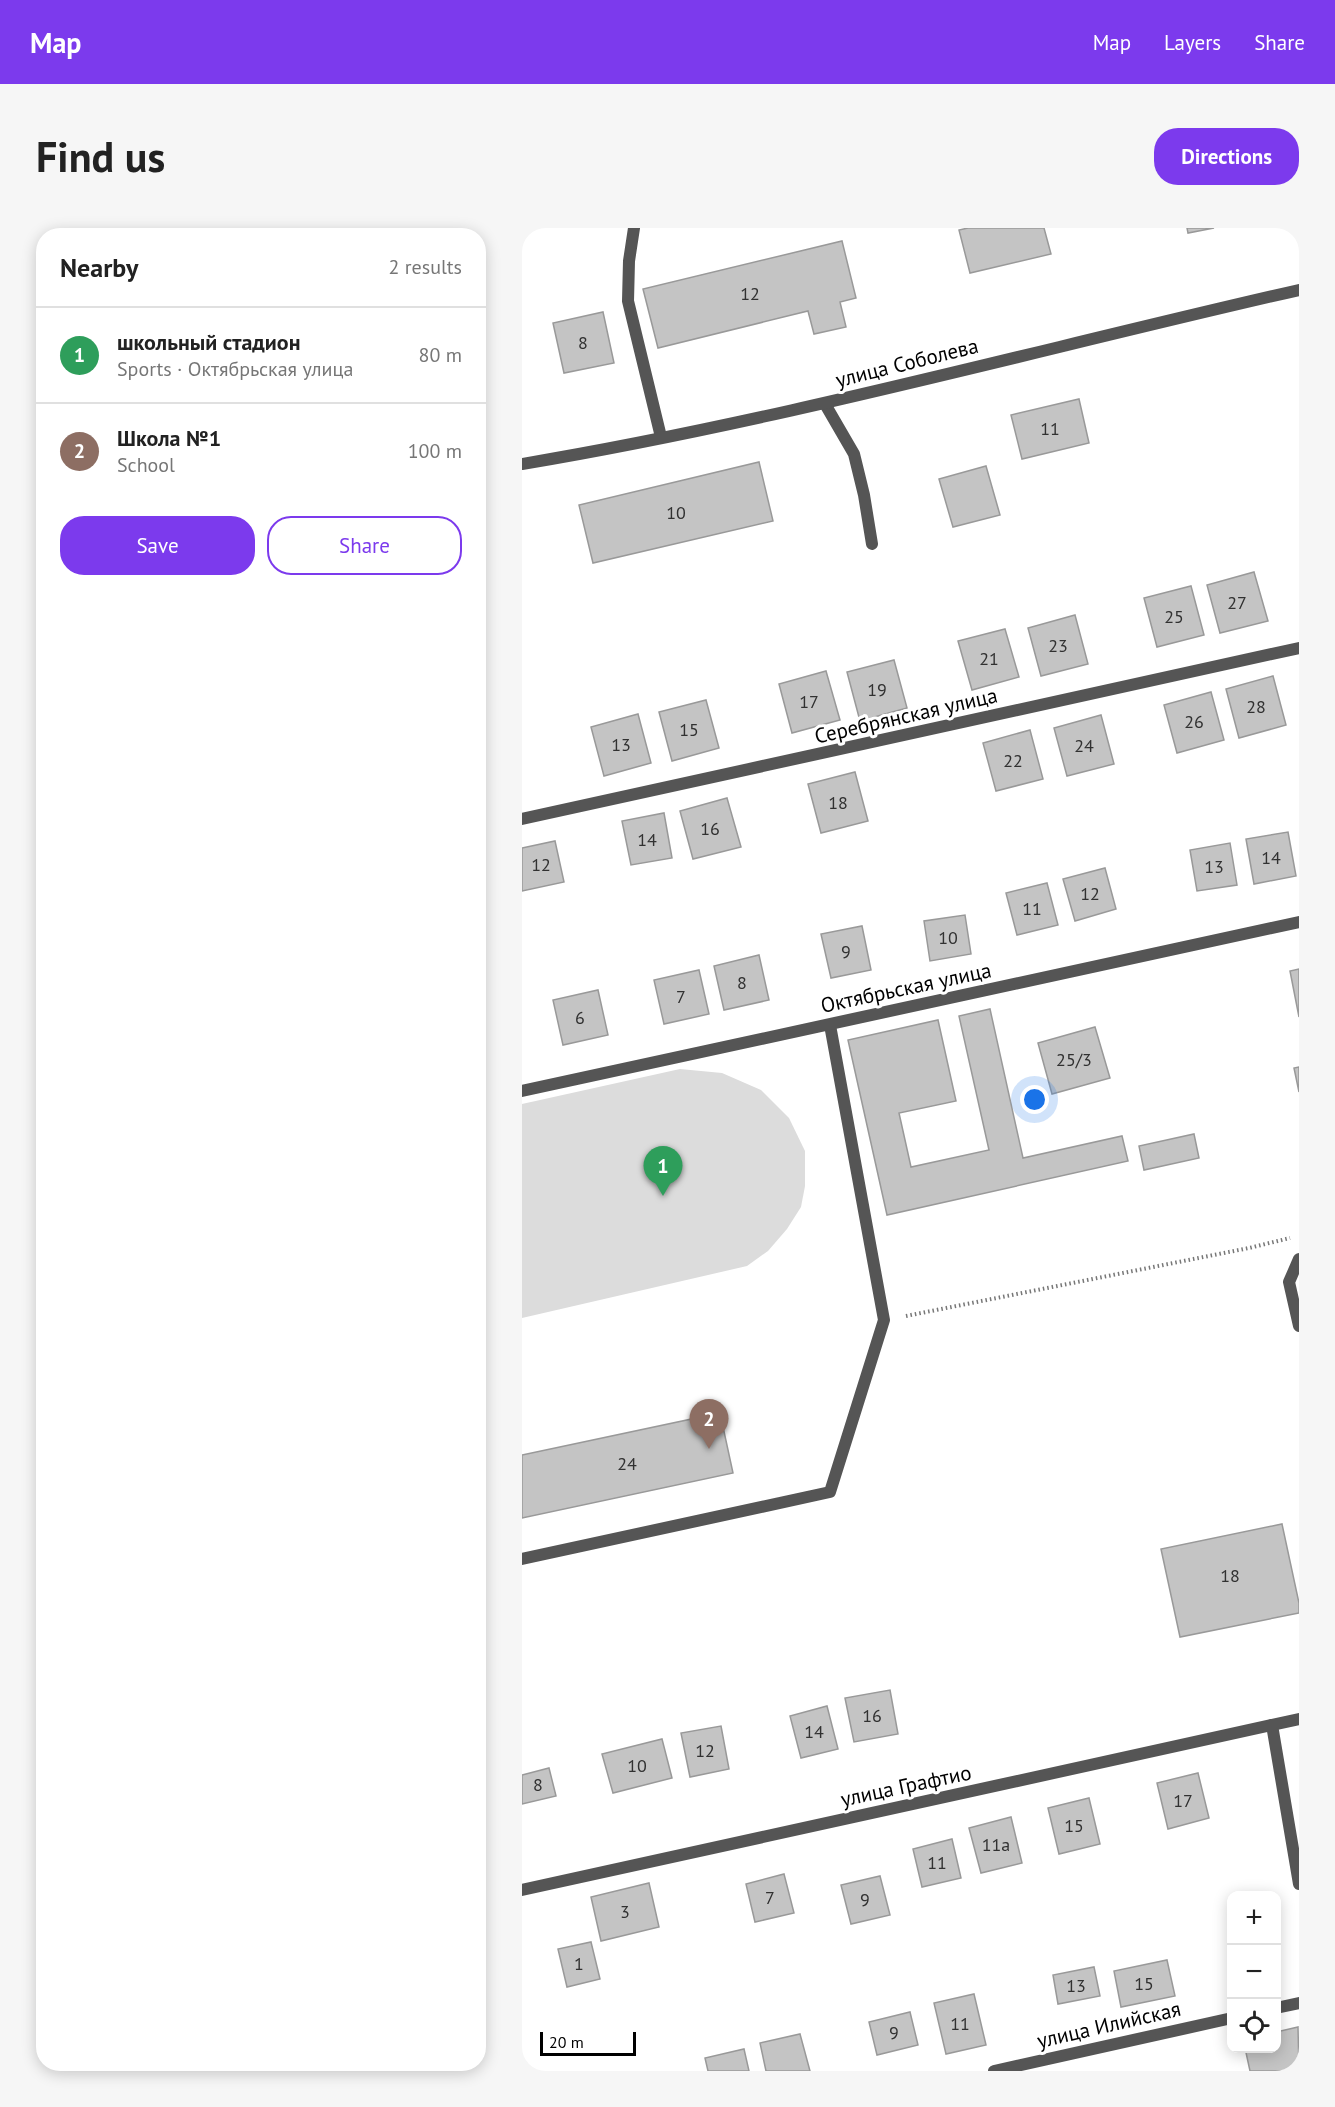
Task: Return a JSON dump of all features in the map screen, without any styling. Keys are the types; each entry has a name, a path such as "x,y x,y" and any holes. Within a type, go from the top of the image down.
{"street":[{"path":"634,228 629,261 628,301 661,437"},
{"name":"улица Соболева","path":"522,464 825,404 1299,290"},
{"path":"825,404 854,454 872,544"},
{"name":"Серебрянская улица","path":"522,819 1299,648"},
{"name":"Октябрьская улица","path":"522,1091 1299,922"},
{"path":"522,1559 830,1492 884,1320 830,1024"},
{"path":"1299,1259 1289,1282 1299,1326"},
{"name":"улица Графтио","path":"522,1890 1299,1719"},
{"path":"1272,1725 1299,1884"},
{"path":"1281,2007 1299,2003"},
{"name":"улица Илийская","path":"994,2071 1227,2019"}],"path":[{"path":"884,1320 1249,1248 1299,1236"}],"shaded area":[{"path":"680,1069 722,1073 761,1090 789,1118 805,1151 805,1186 801,1207 787,1229 768,1251 747,1266 522,1318 522,1104"}],"building":[{"path":"1044,228 1051,254 970,273 959,230"},
{"path":"1187,228 1214,228 1188,233"},
{"path":"842,241 856,298 840,302 846,327 814,334 808,311 658,348 643,289"},
{"path":"603,312 614,363 564,373 553,323"},
{"path":"1079,399 1089,443 1022,459 1011,415"},
{"path":"759,462 773,521 593,563 579,505"},
{"path":"986,466 1000,515 953,527 939,479"},
{"path":"1254,572 1268,621 1220,633 1207,585"},
{"path":"1191,586 1204,635 1157,647 1144,598"},
{"path":"1075,615 1088,664 1041,676 1028,628"},
{"path":"1005,629 1019,677 972,690 958,641"},
{"path":"894,660 907,708 860,721 847,672"},
{"path":"826,671 840,720 792,733 779,684"},
{"path":"1273,676 1286,725 1239,738 1226,689"},
{"path":"1211,692 1224,740 1177,753 1164,705"},
{"path":"706,700 719,748 672,761 659,712"},
{"path":"638,714 651,763 604,776 591,727"},
{"path":"1101,715 1114,764 1067,776 1054,728"},
{"path":"1030,730 1043,779 996,791 983,743"},
{"path":"855,772 868,821 821,833 808,784"},
{"path":"727,798 741,847 693,859 680,811"},
{"path":"664,813 672,858 631,865 622,821"},
{"path":"1288,832 1296,876 1254,884 1246,839"},
{"path":"555,841 564,882 522,891 522,848"},
{"path":"1230,843 1237,885 1197,891 1190,850"},
{"path":"1105,868 1116,909 1075,921 1063,879"},
{"path":"1047,883 1058,925 1017,935 1006,893"},
{"path":"965,915 971,954 930,961 924,921"},
{"path":"862,926 871,970 831,978 821,934"},
{"path":"759,955 769,1000 724,1010 714,966"},
{"path":"1299,969 1299,1017 1290,971"},
{"path":"699,970 709,1014 664,1024 654,980"},
{"path":"598,990 608,1035 563,1045 553,1000"},
{"path":"990,1009 1023,1158 1122,1136 1128,1161 887,1215 848,1040 938,1020 956,1101 899,1113 911,1167 989,1150 959,1016"},
{"path":"1095,1027 1110,1078 1052,1094 1038,1043"},
{"path":"1299,1067 1299,1092 1294,1068"},
{"path":"1194,1134 1199,1158 1144,1170 1139,1146"},
{"path":"720,1413 733,1473 522,1518 522,1455"},
{"path":"1282,1524 1299,1603 1299,1613 1180,1637 1161,1549"},
{"path":"890,1690 898,1734 854,1742 845,1698"},
{"path":"827,1706 838,1749 801,1758 790,1716"},
{"path":"721,1726 729,1769 690,1777 681,1733"},
{"path":"662,1739 672,1778 613,1793 602,1754"},
{"path":"549,1768 556,1796 522,1804 522,1775"},
{"path":"1198,1773 1209,1818 1168,1829 1157,1783"},
{"path":"1089,1798 1100,1844 1059,1854 1048,1808"},
{"path":"1011,1817 1022,1863 981,1873 969,1828"},
{"path":"952,1839 961,1878 922,1887 913,1849"},
{"path":"784,1874 794,1913 755,1922 746,1884"},
{"path":"880,1876 890,1915 851,1924 841,1885"},
{"path":"649,1883 659,1927 601,1941 591,1897"},
{"path":"591,1942 600,1979 567,1987 558,1949"},
{"path":"1167,1960 1175,1996 1121,2007 1114,1971"},
{"path":"1094,1967 1100,1996 1058,2004 1053,1975"},
{"path":"974,1994 986,2045 946,2054 934,2003"},
{"path":"910,2012 918,2045 877,2055 869,2022"},
{"path":"1298,2027 1299,2071 1250,2071 1246,2053 1281,2053 1281,2031"},
{"path":"800,2034 810,2071 766,2071 760,2043"},
{"path":"744,2049 749,2071 708,2071 705,2058"}],"place":[{"name":"школьный стадион","path":"663,1196"},
{"name":"Школа №1","path":"709,1449"}]}
